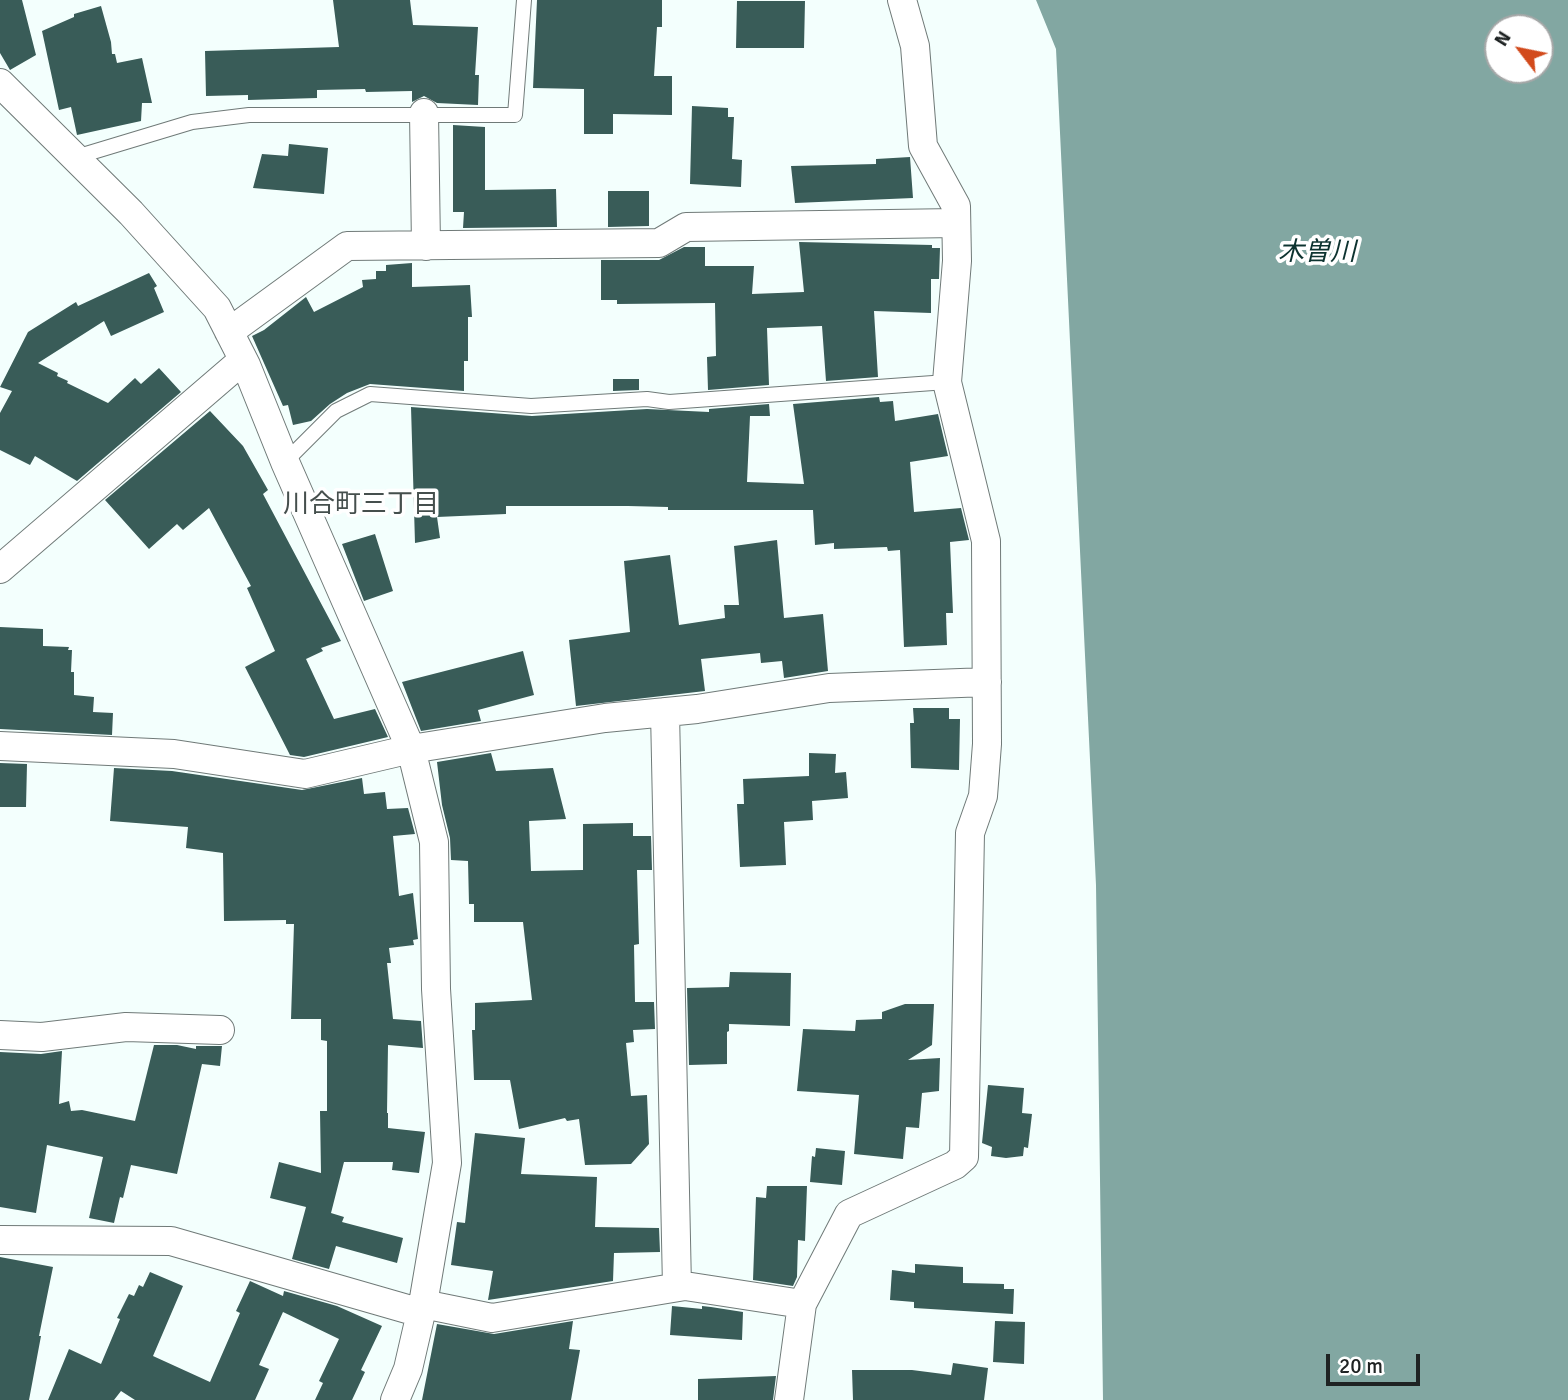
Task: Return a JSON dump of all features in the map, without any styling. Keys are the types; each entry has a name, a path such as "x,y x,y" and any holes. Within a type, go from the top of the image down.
{"street":[{"path":"789,1400 802,1304 849,1214 955,1166 964,1157 970,833 983,796 987,744 986,541 947,382 957,261 956,206 923,146 915,46 902,0"},
{"path":"0,83 131,213 217,308 243,360 411,750 434,842 436,989 447,1163 422,1309 408,1369 395,1400"},
{"path":"424,114 426,246"},
{"path":"229,332 347,246 659,243 686,227 956,223"},
{"path":"0,569 243,360"},
{"path":"0,746 174,754 305,774 411,750 605,718 829,688 987,682"},
{"path":"665,712 677,1287"},
{"path":"0,1035 43,1037 126,1027 220,1030"},
{"path":"0,1240 171,1241 422,1309 492,1318 685,1286 802,1304"}],"lane":[{"path":"76,157 192,122 249,115 515,115 524,0"},
{"path":"285,462 336,411 370,394 531,406 647,398 669,402 947,382"}],"water":[{"name":"木曽川","path":"1036,0 1568,0 1568,1400 1103,1400 1096,885 1056,49"}],"building":[{"path":"0,0 22,0 36,55 10,70 0,53"},
{"path":"333,0 410,0 413,25 478,27 475,75 479,75 478,105 437,103 424,96 412,102 412,91 366,92 365,89 317,90 317,98 248,100 248,95 206,96 205,51 339,47"},
{"path":"537,0 662,0 662,27 657,27 654,76 672,76 672,115 613,114 613,134 584,134 584,89 533,88"},
{"path":"737,1 805,1 804,48 736,48"},
{"path":"101,6 112,54 115,54 117,63 142,58 152,103 142,103 141,121 77,135 71,107 59,110 42,31 74,17 74,14"},
{"path":"692,106 728,108 728,117 734,117 732,159 742,160 741,187 690,184"},
{"path":"453,125 485,127 485,190 556,189 557,227 463,228 464,212 453,212"},
{"path":"289,144 328,148 324,194 253,188 262,154 288,156"},
{"path":"910,157 913,198 795,203 791,166 876,164 876,159"},
{"path":"608,191 649,191 649,226 608,227"},
{"path":"799,242 932,245 932,248 940,248 939,279 931,279 931,313 874,311 878,377 826,381 822,326 767,328 769,385 708,390 707,357 716,356 715,303 617,304 617,300 601,300 601,260 659,260 684,247 705,247 705,266 754,266 752,294 804,292"},
{"path":"412,263 412,287 470,285 472,317 468,317 468,361 464,361 464,391 370,384 347,393 311,421 293,425 288,405 283,406 252,336 264,330 306,297 314,312 363,287 362,280 376,279 376,271 386,271 386,265"},
{"path":"149,273 157,286 154,288 164,312 111,336 104,321 38,363 58,373 57,376 68,381 67,383 108,403 135,378 141,384 159,368 181,392 77,481 35,456 30,465 0,450 0,413 12,391 0,387 28,332 76,302 78,306"},
{"path":"613,379 639,379 639,390 613,391"},
{"path":"879,397 880,402 893,401 895,421 938,414 948,456 910,462 914,512 961,508 969,540 950,542 953,613 946,613 947,645 904,647 900,550 888,551 887,547 834,549 834,543 815,545 813,510 506,506 506,514 437,517 440,538 415,543 411,407 532,416 647,409 709,412 709,409 769,404 770,416 750,416 747,482 804,484 793,404"},
{"path":"210,411 243,446 268,490 263,494 341,641 321,648 323,651 306,659 334,719 375,709 388,737 304,757 290,755 245,667 275,651 247,588 251,586 209,508 183,530 177,524 149,549 105,500"},
{"path":"375,534 393,591 364,601 342,544"},
{"path":"777,540 784,618 823,614 828,671 784,678 782,661 761,663 760,653 701,659 705,691 576,706 569,640 630,632 624,561 670,555 679,625 725,618 724,605 739,605 734,546"},
{"path":"0,627 43,629 43,646 69,647 68,650 72,650 74,695 94,697 93,712 113,713 112,735 0,729"},
{"path":"523,651 534,695 478,710 481,721 421,731 402,682"},
{"path":"913,708 949,708 949,719 960,719 959,770 911,768 910,723 914,723"},
{"path":"491,753 496,771 553,768 566,819 529,821 531,871 583,870 583,824 633,823 633,836 651,836 652,870 637,870 639,944 634,945 635,1002 654,1002 655,1029 633,1030 634,1042 626,1043 631,1096 647,1095 649,1144 631,1164 585,1165 579,1119 567,1121 565,1118 519,1129 510,1080 474,1080 472,1030 475,1030 475,1003 532,1000 523,922 474,922 474,904 469,904 468,861 451,860 450,838 442,805 437,762"},
{"path":"809,753 836,754 835,773 846,772 848,798 812,801 813,820 784,822 786,865 740,867 737,804 744,804 743,779 809,776"},
{"path":"0,763 27,764 26,807 0,807"},
{"path":"114,768 172,771 302,790 362,778 364,794 385,792 387,809 408,808 415,834 393,836 399,896 413,893 418,939 413,940 414,945 389,948 391,963 387,963 393,1019 421,1021 423,1048 388,1045 387,1113 388,1128 425,1132 419,1173 392,1170 393,1162 344,1162 331,1213 344,1217 342,1222 403,1238 397,1263 336,1246 329,1269 292,1259 306,1207 270,1198 279,1162 321,1173 320,1111 327,1111 327,1041 321,1040 321,1019 291,1019 294,924 286,924 286,920 224,921 223,853 186,848 188,827 110,821"},
{"path":"730,972 791,973 790,1026 729,1024 727,1064 689,1065 687,988 729,987"},
{"path":"905,1004 934,1004 932,1045 908,1060 940,1058 939,1091 922,1093 919,1128 906,1127 903,1159 854,1154 859,1095 797,1091 803,1029 855,1031 856,1020 882,1019 882,1012"},
{"path":"154,1045 177,1045 196,1049 196,1046 222,1046 220,1066 202,1064 177,1174 131,1165 114,1223 89,1218 103,1157 47,1145 36,1213 0,1207 0,1052 41,1054 62,1051 59,1104 69,1101 71,1111 82,1110 135,1121"},
{"path":"988,1085 1024,1088 1022,1113 1032,1114 1028,1148 1024,1147 1023,1156 991,1156 992,1147 982,1143"},
{"path":"475,1133 525,1138 521,1174 597,1177 595,1227 659,1228 660,1252 614,1253 613,1281 488,1300 493,1271 451,1265 457,1222 465,1223"},
{"path":"816,1148 845,1151 842,1185 810,1182 812,1156 815,1157"},
{"path":"767,1186 807,1186 805,1241 798,1240 797,1277 793,1286 753,1280 756,1197 766,1198"},
{"path":"0,1257 53,1267 29,1400 0,1400"},
{"path":"915,1264 963,1267 963,1283 1004,1284 1004,1289 1014,1289 1013,1314 914,1308 914,1302 890,1300 892,1270 915,1273"},
{"path":"150,1272 183,1286 153,1356 210,1382 240,1313 236,1311 250,1281 283,1296 284,1291 337,1306 382,1326 361,1370 365,1372 352,1400 315,1400 323,1383 319,1381 339,1339 283,1312 259,1365 269,1369 255,1400 135,1400 121,1391 114,1400 48,1400 69,1349 101,1364 120,1319 117,1318 129,1294 134,1296 139,1285 143,1287"},
{"path":"672,1306 702,1309 702,1306 743,1312 742,1340 670,1335"},
{"path":"573,1321 569,1349 580,1350 571,1400 422,1400 437,1324 494,1334"},
{"path":"995,1321 1025,1322 1024,1364 993,1362"},
{"path":"953,1363 988,1368 984,1400 853,1400 852,1370 912,1370 951,1375"},
{"path":"776,1376 773,1400 698,1400 698,1379"}],"district":[{"name":"川合町三丁目","path":"361,505"}]}
